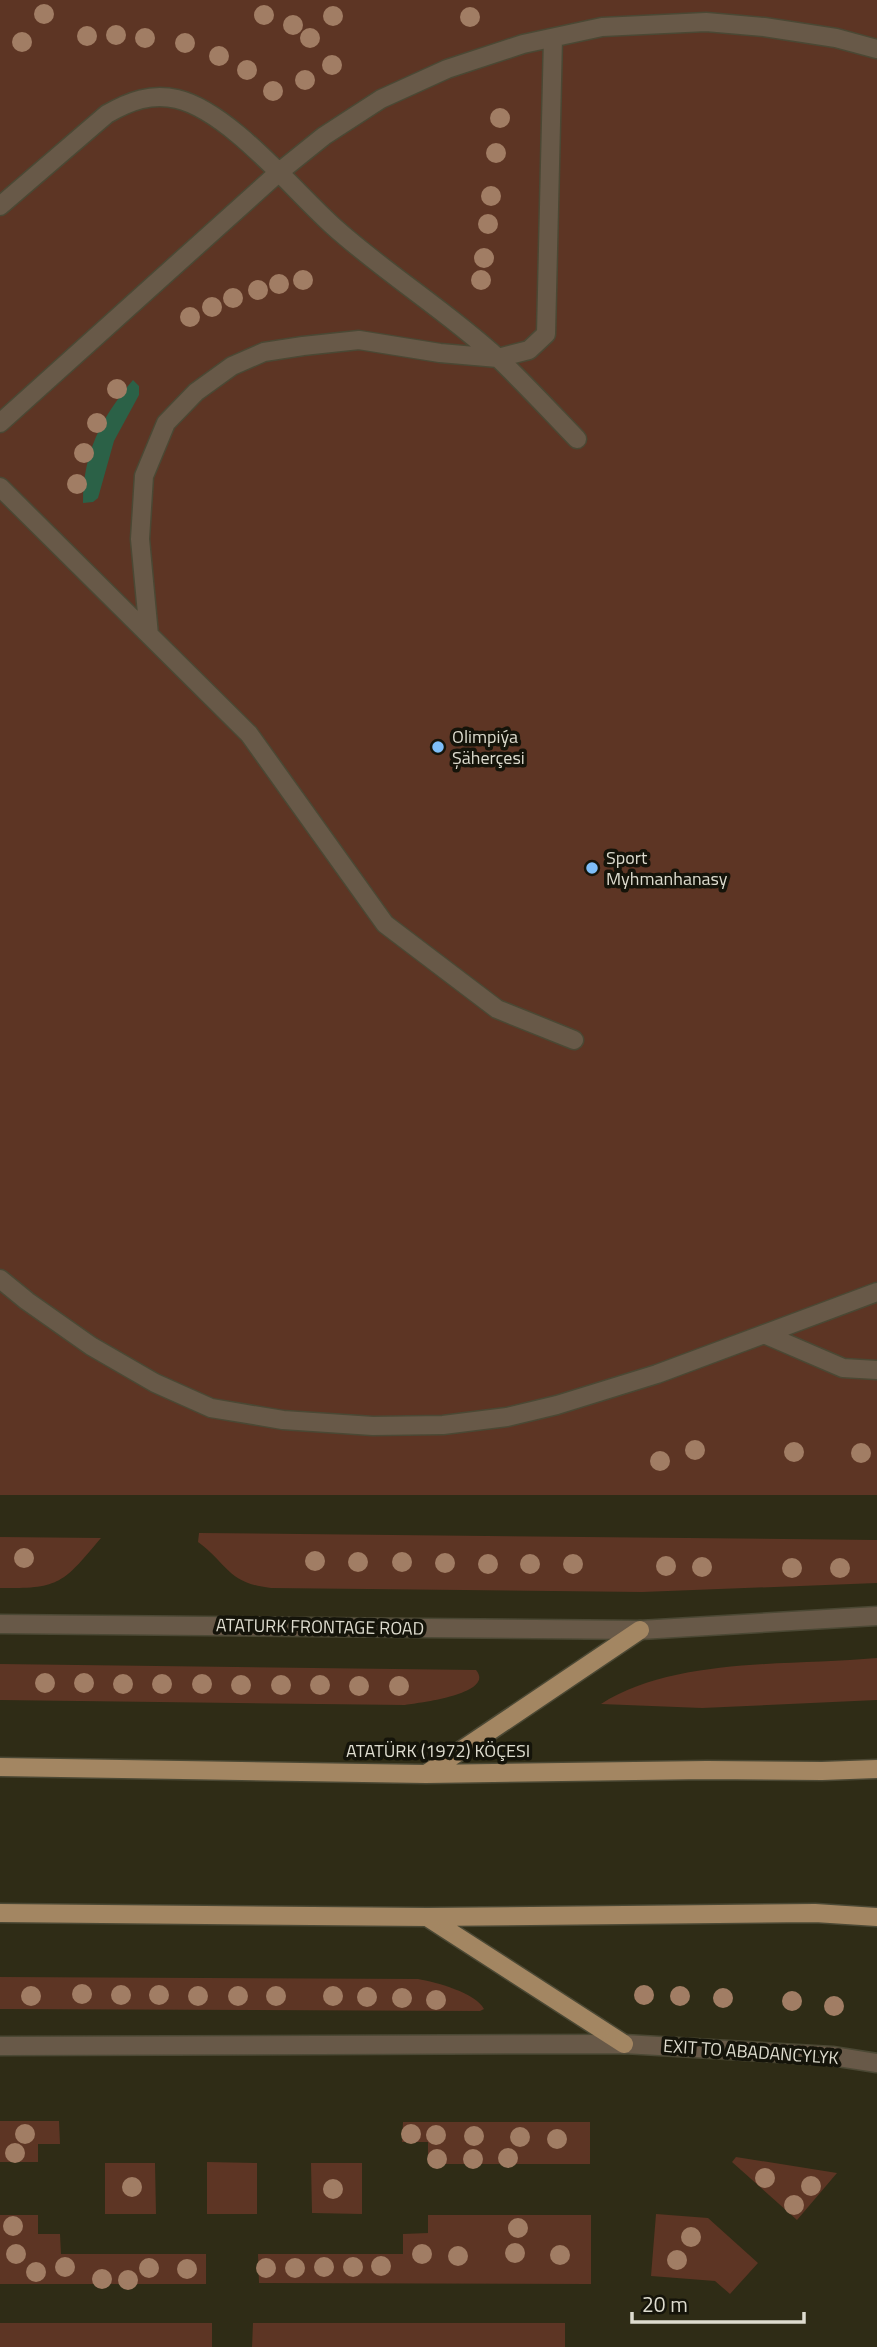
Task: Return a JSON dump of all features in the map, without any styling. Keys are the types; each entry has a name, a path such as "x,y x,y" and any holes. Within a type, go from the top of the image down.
{"main road":[{"path":"426,1774 640,1630"},
{"name":"ATATÜRK (1972) KÖÇESI","path":"0,1767 426,1774 877,1769"},
{"path":"0,1913 427,1917 815,1913 877,1917"},
{"path":"427,1917 624,2044"}],"street":[{"path":"0,423 278,173 324,136 381,99 447,69 523,44 602,27 706,22 836,38 877,49"},
{"path":"149,635 140,539 144,476 166,423 196,391 232,366 264,352 359,340 440,353 498,358 529,350 546,334 554,38"},
{"path":"0,206 107,114 127,103 151,96 178,99 211,113 334,227 498,358 578,439"},
{"path":"0,487 249,734 385,924 497,1009 574,1040"},
{"path":"0,1279 91,1346 155,1383 211,1408 284,1420 373,1426 443,1424 508,1417 557,1405 657,1374 877,1292"},
{"path":"764,1335 843,1368 877,1370"},
{"path":"640,1630 877,1616"},
{"name":"ATATURK FRONTAGE ROAD","path":"0,1624 640,1630"},
{"path":"0,2046 624,2044"},
{"name":"EXIT TO ABADANCYLYK","path":"624,2044 832,2056 877,2063"}],"shaded area":[{"name":"Olimpiýa Şäherçesi","path":"0,0 877,0 877,1495 0,1495"},
{"path":"133,380 139,386 139,395 114,441 98,498 93,502 83,503 86,468 96,437 112,408"},
{"path":"199,1533 877,1540 877,1583 642,1592 271,1588 236,1577 198,1542"},
{"path":"0,1537 101,1538 78,1565 59,1580 36,1587 0,1588"},
{"path":"877,1658 877,1700 702,1708 601,1704 631,1689 663,1678 698,1671 734,1666"},
{"path":"0,1664 476,1670 479,1678 475,1685 453,1696 405,1705 0,1700"},
{"path":"0,1977 418,1979 464,1993 480,2003 484,2009 0,2009"},
{"path":"0,2121 59,2121 60,2144 38,2144 38,2162 0,2162"},
{"path":"403,2122 590,2122 590,2164 428,2164 428,2142 402,2142"},
{"path":"736,2157 837,2173 797,2220 732,2162"},
{"path":"207,2162 257,2163 257,2214 207,2214"},
{"path":"105,2163 155,2163 156,2214 105,2214"},
{"path":"311,2163 362,2163 362,2214 312,2213"},
{"path":"656,2214 708,2218 758,2263 730,2294 715,2281 651,2276"},
{"path":"0,2215 38,2215 38,2234 60,2234 61,2254 206,2254 206,2284 0,2284"},
{"path":"428,2215 591,2215 591,2284 259,2283 258,2254 403,2254 403,2234 428,2233"},
{"path":"0,2323 212,2323 212,2347 0,2347"},
{"path":"253,2323 565,2323 565,2347 252,2347"}],"place":[{"name":"Olimpiýa Şäherçesi","path":"438,747"},
{"name":"Sport Myhmanhanasy","path":"592,868"}]}
